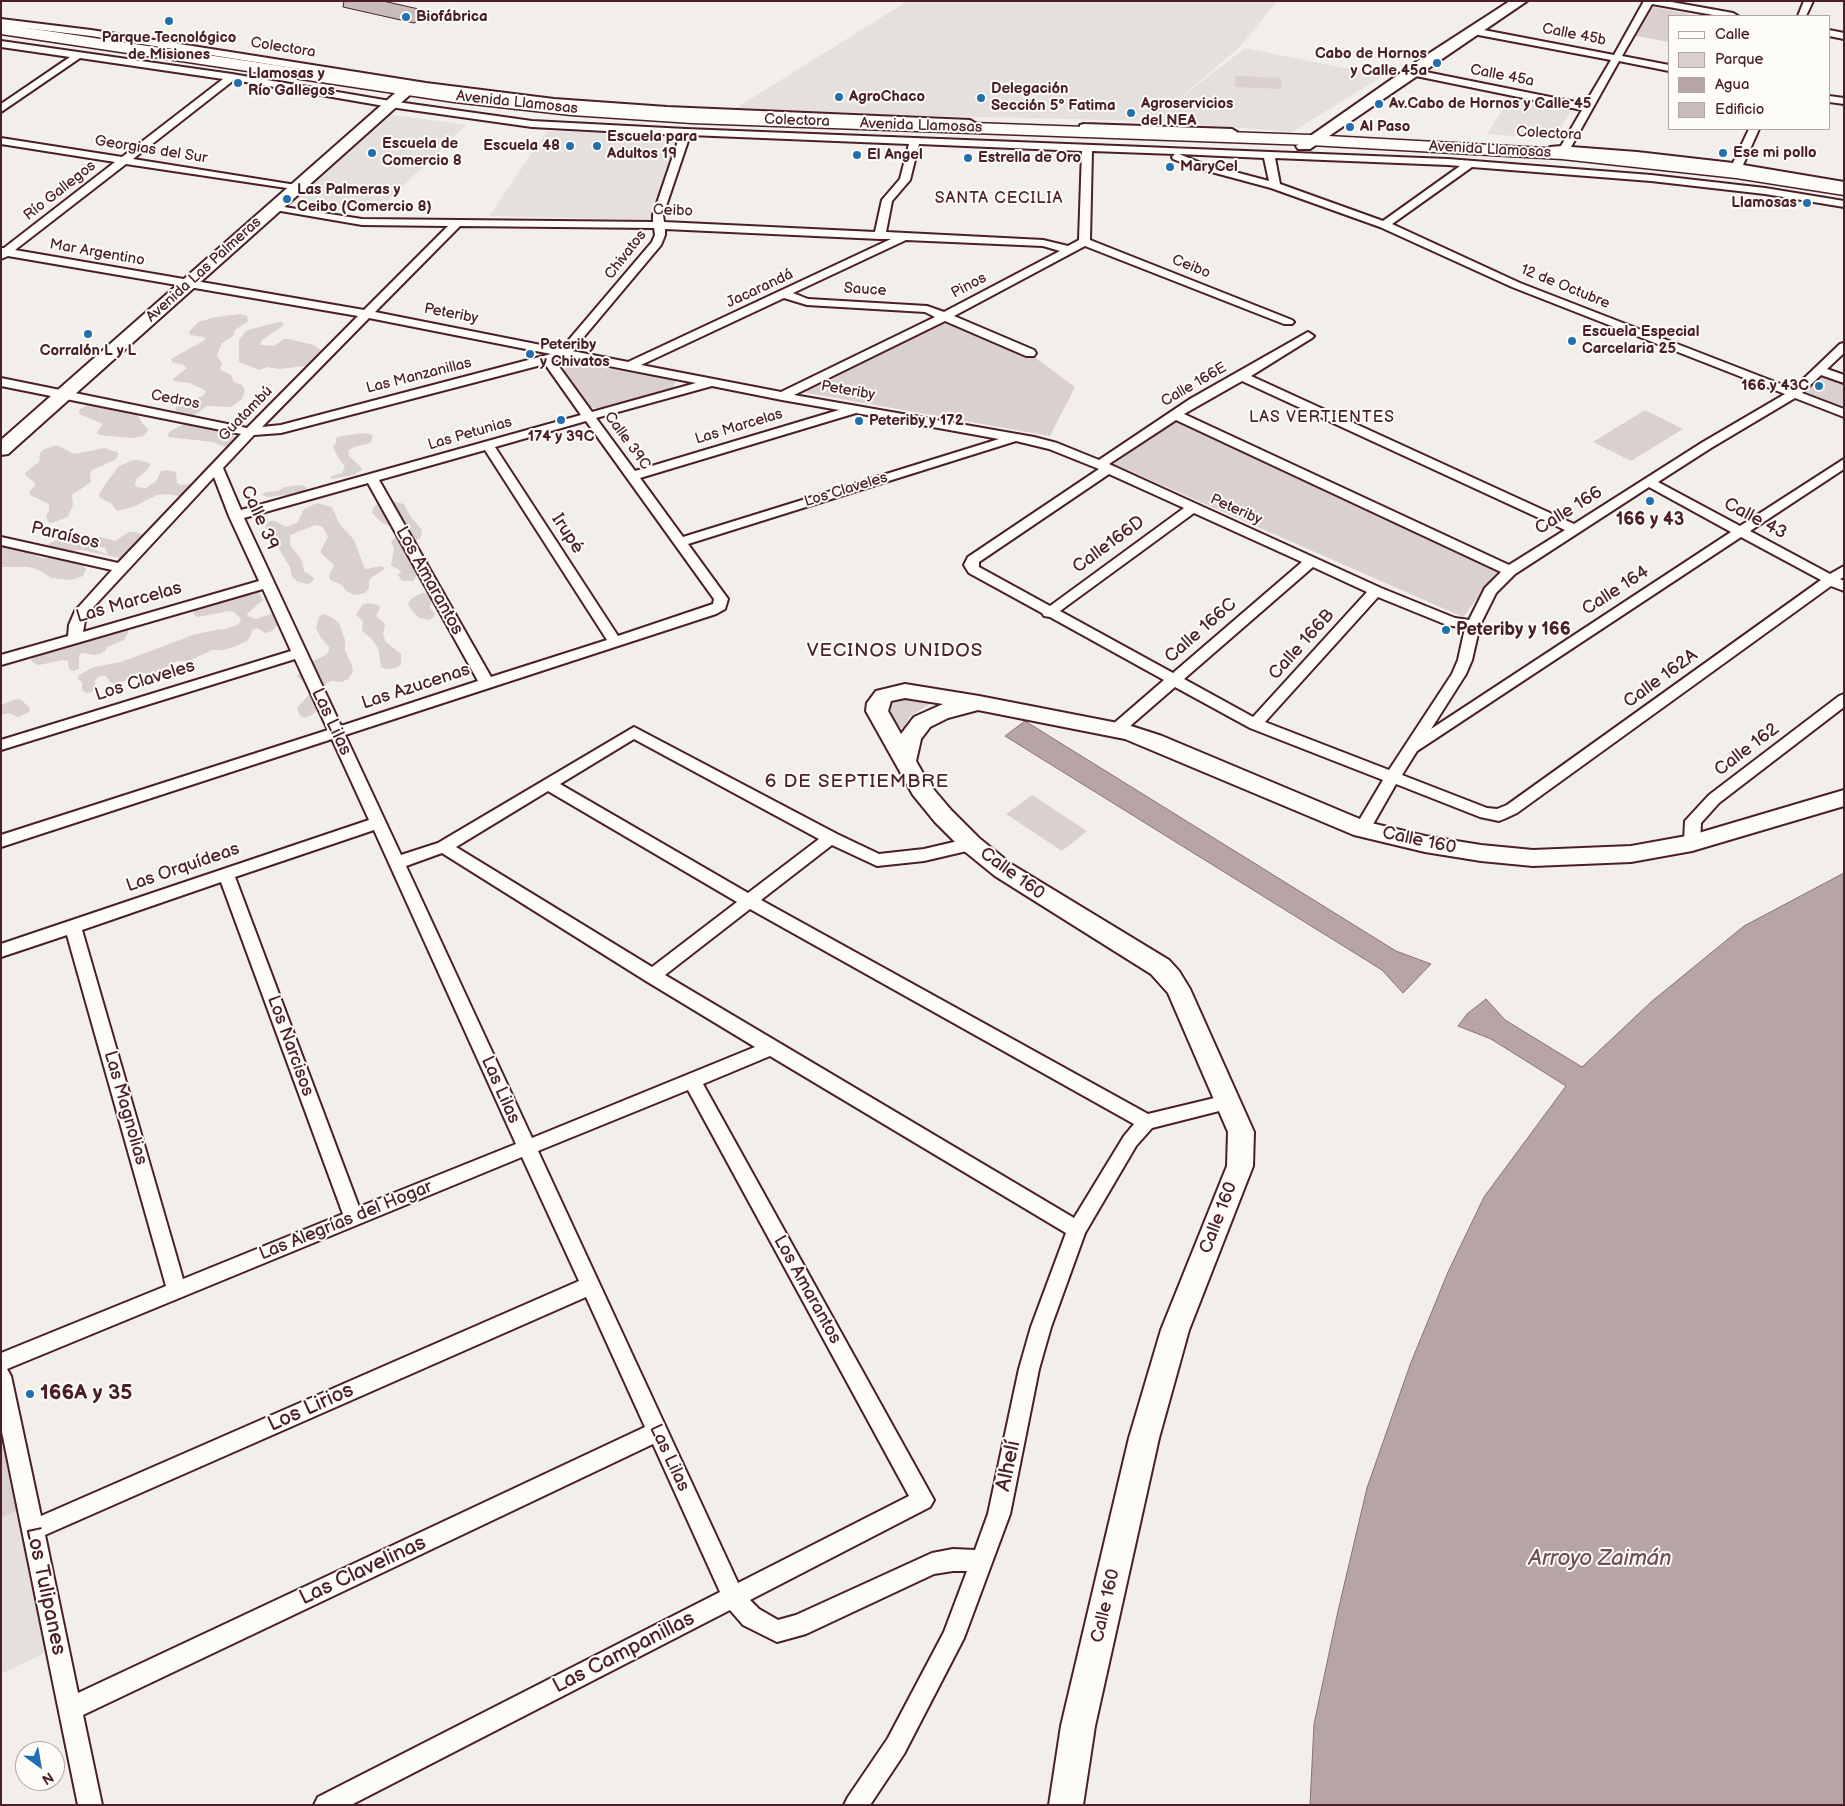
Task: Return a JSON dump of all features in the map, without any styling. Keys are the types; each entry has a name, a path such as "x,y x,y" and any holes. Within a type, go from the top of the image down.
{"highway":[{"name":"Avenida Llamosas","path":"1,29 370,88 568,115 682,122 1310,141 1562,154 1736,173 1844,190"},
{"name":"Avenida Llamosas","path":"1,36 370,88"},
{"name":"Avenida Llamosas","path":"403,93 448,92 571,110 692,118 782,118 890,122 1103,135"},
{"path":"532,124 568,115"},
{"name":"Avenida Llamosas","path":"1310,141 1558,159 1735,178 1844,196"},
{"path":"1686,173 1764,191"}],"main road":[{"path":"1310,141 1520,1"},
{"name":"Avenida Las Palmeras","path":"1,450 403,93"},
{"name":"Calle 160","path":"1066,1805 1078,1726 1144,1438 1175,1330 1240,1166 1241,1132 1178,989 1160,967 1044,897 1003,870 971,844 943,816 921,789 877,711 878,703 884,696 905,691 1117,729 1154,741 1362,829 1425,844 1481,853 1533,858 1631,854 1692,843 1844,798"},
{"name":"Calle 160","path":"905,761 910,737 922,722 942,712 979,703"}],"street":[{"path":"1564,150 1650,1 1727,15"},
{"path":"1802,15 1809,1"},
{"name":"Colectora","path":"1,22 91,33 370,88"},
{"name":"Calle 45b","path":"1474,31 1668,68"},
{"path":"1830,34 1844,36"},
{"path":"1,44 232,77 370,88"},
{"path":"1,109 79,55"},
{"name":"Calle 45a","path":"1411,72 1588,108"},
{"name":"Río Gallegos","path":"3,253 232,77"},
{"name":"Colectora","path":"403,93 532,124 1087,148 1103,135 1168,152 1448,162"},
{"path":"1830,98 1844,101"},
{"path":"1737,167 1754,130"},
{"name":"Chivatos","path":"565,352 657,243 660,235 658,215 686,132"},
{"name":"Georgias del Sur","path":"1,141 296,188"},
{"path":"880,236 887,200 891,192 905,180 915,141"},
{"name":"Colectora","path":"1269,155 1310,141 1564,150 1637,155 1737,167 1844,185"},
{"path":"1084,242 1086,236 1087,148"},
{"name":"12 de Octubre","path":"1168,152 1186,161 1275,186 1384,224 1516,285 1844,414"},
{"path":"1269,155 1275,186"},
{"path":"1448,162 1469,164"},
{"path":"1384,224 1469,164"},
{"name":"Colectora","path":"1469,164 1651,178 1764,191 1844,204"},
{"name":"Ceibo","path":"275,207 362,222 658,225 1043,243 1070,250"},
{"name":"Guatambú","path":"75,639 76,625 80,614 121,568 250,432 458,222"},
{"name":"Jacarandá","path":"628,366 904,237"},
{"name":"Ceibo","path":"1084,242 1101,247 1288,322"},
{"name":"Pinos","path":"782,396 944,317 1084,242"},
{"name":"Mar Argentino","path":"3,253 188,284"},
{"name":"Peteriby","path":"188,284 365,314 782,396 1054,446 1376,591 1452,622 1473,625"},
{"name":"Sauce","path":"784,294 807,302 927,309 1030,353"},
{"name":"Calle 166E","path":"1049,613 974,570 971,565 973,560 1174,415 1308,336"},
{"name":"Calle 166","path":"1362,829 1392,778 1459,674 1465,660 1473,625 1490,591 1510,571 1707,445 1794,394 1844,346"},
{"name":"Las Manzanillas","path":"281,428 548,360 565,352"},
{"name":"Calle 39C","path":"548,360 721,599"},
{"path":"1820,370 1844,379"},
{"path":"1242,376 1575,530"},
{"name":"Cedros","path":"1,382 250,432 281,428"},
{"name":"Las Petunias","path":"236,516 712,382"},
{"name":"Las Marcelas","path":"632,476 857,409"},
{"path":"1174,415 1510,571"},
{"name":"Los Claveles","path":"679,542 1013,438"},
{"name":"Irupé","path":"488,445 615,642"},
{"name":"Calle 164","path":"1410,750 1844,464"},
{"name":"Calle 39","path":"217,468 236,516 267,583"},
{"name":"Los Amarantos","path":"372,478 487,684"},
{"name":"Calle 43","path":"1649,482 1739,533 1837,584"},
{"name":"Calle166D","path":"1049,613 1192,508"},
{"name":"Paraísos","path":"1,541 121,568"},
{"name":"Calle 166C","path":"1117,729 1311,562"},
{"name":"Calle 162A","path":"1392,778 1485,813 1499,815 1512,809 1837,584 1844,570"},
{"name":"Las Marcelas","path":"5,657 75,639 267,583"},
{"name":"Las Lilas","path":"267,583 733,1598 751,1617 778,1631 798,1626 932,1564 953,1560 982,1561"},
{"name":"Calle 166B","path":"1256,724 1376,591"},
{"name":"Las Azucenas","path":"1,841 711,612 720,606 721,599"},
{"path":"1049,613 1256,724 1392,778"},
{"name":"Los Claveles","path":"1,745 299,653"},
{"name":"Calle 162","path":"1692,843 1693,822 1714,798 1844,699"},
{"path":"397,863 444,847 634,732 831,838 876,860 924,855 971,844"},
{"path":"548,784 749,902 1146,1122 1227,1102"},
{"name":"Las Orquídeas","path":"1,951 377,823"},
{"path":"652,976 831,838"},
{"path":"444,847 652,976 1077,1230"},
{"name":"Los Narcisos","path":"226,874 354,1218"},
{"name":"Las Magnolias","path":"73,926 177,1290"},
{"name":"Las Alegrías del Hogar","path":"1,1362 691,1079 771,1048"},
{"name":"Los Amarantos","path":"691,1079 923,1500"},
{"name":"Alhelí","path":"856,1805 896,1746 953,1638 999,1514 1029,1369 1038,1336 1077,1230 1130,1141 1146,1122"},
{"name":"Los Lirios","path":"33,1530 589,1286"},
{"name":"Los Tulipanes","path":"1,1376 90,1805"},
{"name":"Las Clavelinas","path":"70,1709 657,1432"},
{"name":"Las Campanillas","path":"326,1805 923,1500"}],"shaded area":[{"path":"908,1 1277,1 1240,47 1170,106 1245,48 1383,76 1292,132 1150,121 731,111"},
{"path":"1510,98 1571,111 1554,139 1487,134"},
{"path":"386,114 466,125 376,212 292,198"},
{"path":"547,131 680,135 652,220 489,216"},
{"path":"24,1508 51,1650 1,1674 1,1518"}],"green space":[{"path":"1653,7 1689,14 1668,15 1668,42 1636,36"},
{"path":"1235,76 1281,78 1282,89 1235,87"},
{"path":"240,314 247,316 248,321 235,330 233,336 221,344 217,356 222,363 221,370 231,375 234,382 242,385 245,390 242,399 231,407 207,406 193,416 179,414 175,409 178,403 203,396 206,391 190,383 174,381 173,379 187,368 182,364 173,363 171,359 205,340 204,337 190,335 189,332 198,322 216,317"},
{"path":"951,318 1026,351 1075,387 1050,436 802,392"},
{"path":"282,322 284,325 262,340 260,345 274,346 284,339 289,339 314,345 325,353 310,366 280,369 268,367 259,370 239,362 239,340 245,332"},
{"path":"571,362 676,381 672,389 601,409 587,407 561,372"},
{"path":"1822,373 1844,381 1844,409 1802,393"},
{"path":"94,402 130,404 134,406 141,422 148,429 147,432 143,436 133,438 99,435 97,432 103,424 79,414 80,409"},
{"path":"1645,410 1683,429 1631,461 1593,442"},
{"path":"211,419 233,425 232,434 237,438 231,445 225,447 213,442 168,437 169,432 192,420"},
{"path":"1178,422 1499,570 1463,617 1114,464 1168,425"},
{"path":"365,433 373,435 371,443 354,447 348,451 349,456 362,470 354,475 331,479 331,476 342,473 345,466 333,447 336,443 336,438"},
{"path":"59,446 74,454 104,448 119,454 115,460 92,470 90,473 91,482 72,495 73,505 68,517 52,523 48,522 46,516 49,504 30,495 29,492 35,486 35,483 25,473 39,462 40,453 43,450"},
{"path":"133,460 151,464 136,479 135,485 137,487 146,488 156,481 161,471 167,470 176,472 177,483 181,485 197,483 182,497 168,494 157,495 133,507 117,511 111,503 100,498 99,495 119,466"},
{"path":"302,485 307,488 305,492 294,496 267,497 262,495 266,492 278,491 284,487"},
{"path":"384,502 404,504 410,516 422,530 421,537 410,546 419,572 413,581 402,581 398,575 401,572 400,570 391,566 394,548 391,542 398,533 394,527 382,523 372,513 374,506"},
{"path":"317,503 332,507 339,523 354,540 365,569 382,566 385,569 369,580 369,588 365,593 354,595 346,591 342,585 330,580 329,576 334,565 321,553 328,537 323,527 315,525 290,535 290,545 302,561 304,571 314,578 308,584 298,582 292,577 290,567 276,544 275,538 265,527 269,521 275,521 286,527 297,523 304,509"},
{"path":"129,532 145,535 126,557 120,558 82,550 54,552 45,550 50,543 72,533 78,533 83,544 108,555 105,548 96,546 93,541 94,539 101,537 115,541"},
{"path":"1,546 15,548 42,558 65,558 79,561 86,569 83,576 71,580 51,578 41,571 29,567 1,567"},
{"path":"257,588 263,600 247,616 256,619 274,613 282,621 272,631 265,633 257,628 252,630 247,641 236,646 224,650 212,650 189,661 177,661 156,673 137,673 128,680 114,684 106,676 100,676 95,680 95,688 92,692 86,693 82,690 82,682 78,679 79,675 94,667 121,662 193,635 237,625 241,621 234,612 229,611 198,617 194,615 195,608 211,603 222,603 241,591"},
{"path":"422,593 428,593 432,596 430,608 435,614 429,620 419,618 408,603 412,598"},
{"path":"368,603 379,605 380,608 376,616 385,624 383,635 386,642 401,654 401,665 396,668 385,669 381,667 378,648 371,638 362,631 363,621 356,615 362,605"},
{"path":"324,614 339,623 345,640 345,651 352,665 353,672 348,679 342,682 331,681 326,684 324,696 315,713 305,718 300,716 297,708 312,691 297,676 304,665 326,655 329,651 329,647 321,638 316,628 319,617"},
{"path":"124,628 128,630 128,633 124,640 107,647 100,654 84,653 79,655 79,669 73,671 69,669 68,661 63,660 39,665 32,662 31,659 46,650 84,642 99,633 109,634"},
{"path":"905,697 933,702 910,716 903,728 897,728 889,710 891,703"},
{"path":"20,699 30,708 29,712 18,717 9,713 1,715 1,705"},
{"path":"1032,795 1087,831 1062,851 1006,814"},
{"path":"1,1402 24,1508 1,1518"}],"water":[{"path":"1025,721 1396,951 1431,964 1403,993 1382,970 1005,736"},
{"name":"Arroyo Zaimán","path":"1844,873 1844,1805 1310,1805 1314,1724 1338,1611 1367,1488 1410,1365 1448,1272 1484,1197 1566,1086 1491,1039 1458,1026 1467,1014 1486,999 1505,1020 1582,1067 1651,1002 1744,926"}],"building":[{"name":"Biofábrica","path":"344,1 383,1 432,12 414,23 343,7"}],"place":[{"name":"Biofábrica","path":"406,17"},
{"name":"Parque Tecnológico de Misiones","path":"169,21"},
{"name":"Cabo de Hornos y Calle 45a","path":"1437,63"},
{"name":"Llamosas y Río Gallegos","path":"238,83"},
{"name":"AgroChaco","path":"839,97"},
{"name":"Delegación Sección 5º Fatima","path":"981,98"},
{"name":"Av.Cabo de Hornos y Calle 45","path":"1379,104"},
{"name":"Agroservicios del NEA","path":"1131,113"},
{"name":"Al Paso","path":"1350,127"},
{"name":"Escuela 48","path":"570,146"},
{"name":"Escuela para Adultos 19","path":"597,146"},
{"name":"Escuela de Comercio 8","path":"372,153"},
{"name":"Ese mi pollo","path":"1723,153"},
{"name":"El Angel","path":"857,155"},
{"name":"Estrella de Oro","path":"968,158"},
{"name":"MaryCel","path":"1170,167"},
{"name":"Las Palmeras y Ceibo (Comercio 8)","path":"287,199"},
{"name":"Llamosas","path":"1807,203"},
{"name":"Corralón L y L","path":"88,334"},
{"name":"Escuela Especial Carcelaria 25","path":"1572,341"},
{"name":"Peteriby y Chivatos","path":"530,354"},
{"name":"166 y 43C","path":"1819,386"},
{"name":"174 y 39C","path":"561,420"},
{"name":"Peteriby y 172","path":"859,421"},
{"name":"166 y 43","path":"1650,501"},
{"name":"Peteriby y 166","path":"1446,630"},
{"name":"166A y 35","path":"30,1394"}],"district":[{"name":"SANTA CECILIA","path":"999,199"},
{"name":"LAS VERTIENTES","path":"1322,418"},
{"name":"VECINOS UNIDOS","path":"895,651"},
{"name":"6 DE SEPTIEMBRE","path":"857,782"}]}
